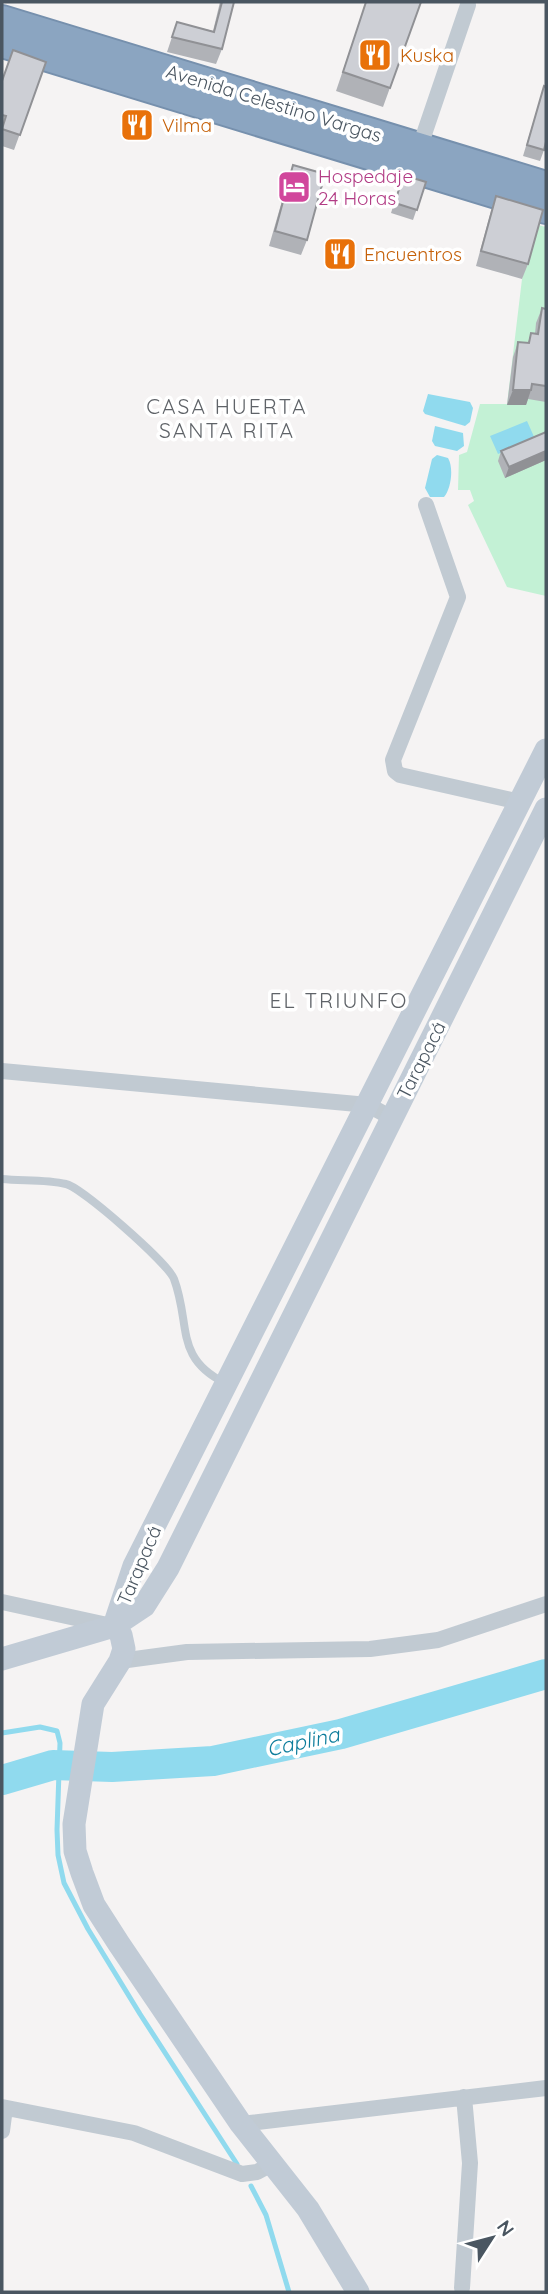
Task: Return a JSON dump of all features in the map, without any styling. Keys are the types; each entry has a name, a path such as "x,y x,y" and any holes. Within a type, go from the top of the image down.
{"highway":[{"name":"Avenida Celestino Vargas","path":"2,20 41,44 177,86 407,150 538,195"},
{"name":"Avenida Celestino Vargas","path":"2,43 41,44"}],"main road":[{"name":"Tarapacá","path":"114,1626 134,1566 546,750"},
{"name":"Tarapacá","path":"114,1626 144,1606 168,1568 546,808"},
{"path":"507,828 531,839"},
{"path":"443,955 467,966"},
{"path":"226,1383 253,1396"},
{"path":"2,1659 114,1626 121,1636 124,1648 120,1661 93,1703 86,1731 74,1824 75,1851 94,1905 241,2124 308,2209 358,2292"}],"street":[{"path":"407,150 468,5"},
{"path":"426,505 458,597 393,760 395,771 400,775 520,802"},
{"path":"2,1072 368,1105 391,1118"},
{"path":"2,1602 114,1626"},
{"path":"120,1661 187,1652 370,1649 438,1640 546,1604"},
{"path":"241,2124 546,2088"},
{"path":"462,2288 470,2162 464,2097"},
{"path":"2,2131 4,2107 134,2133 242,2174 257,2172 272,2164"}],"lane":[{"path":"2,1179 68,1184 146,1246 173,1277 190,1355 207,1374 226,1383"}],"green space":[{"path":"538,225 546,227 546,596 507,587 468,505 474,501 470,490 458,490 459,455 467,452 480,404 507,404 522,279"}],"water":[{"path":"428,394 470,402 473,408 470,422 465,426 425,414 423,411"},
{"path":"527,421 535,439 498,454 490,436"},
{"path":"435,426 463,433 464,446 457,451 435,446 432,441"},
{"path":"437,455 448,458 451,478 444,497 430,497 425,488 432,459"}],"building":[{"path":"222,2 234,2 222,49 172,37 177,22 214,32"},
{"name":"Kuska","path":"366,2 421,2 390,88 343,72"},
{"path":"13,50 46,62 20,135 2,129 6,116 2,115 2,81"},
{"path":"544,86 546,142 544,150 527,145"},
{"path":"293,165 325,174 307,240 275,231"},
{"path":"403,175 426,182 417,210 395,203"},
{"path":"496,196 543,210 528,264 481,251"},
{"path":"542,308 546,309 546,386 532,384 531,390 513,390 518,342 529,343 531,333 538,334"},
{"path":"546,432 546,451 509,467 501,451"}],"waterway":[{"name":"Caplina","path":"2,1780 53,1765 112,1767 213,1761 341,1734 546,1674"},
{"path":"2,1733 40,1727 57,1731 60,1743 58,1855 64,1883 88,1929 140,2014 237,2164"},
{"path":"251,2186 266,2215 289,2292"}],"place":[{"name":"Kuska","path":"375,55"},
{"name":"Vilma","path":"137,125"},
{"name":"Hospedaje 24 Horas","path":"294,187"},
{"name":"Encuentros","path":"340,254"}],"district":[{"name":"CASA HUERTA SANTA RITA","path":"227,419"},
{"name":"EL TRIUNFO","path":"339,1001"}]}
